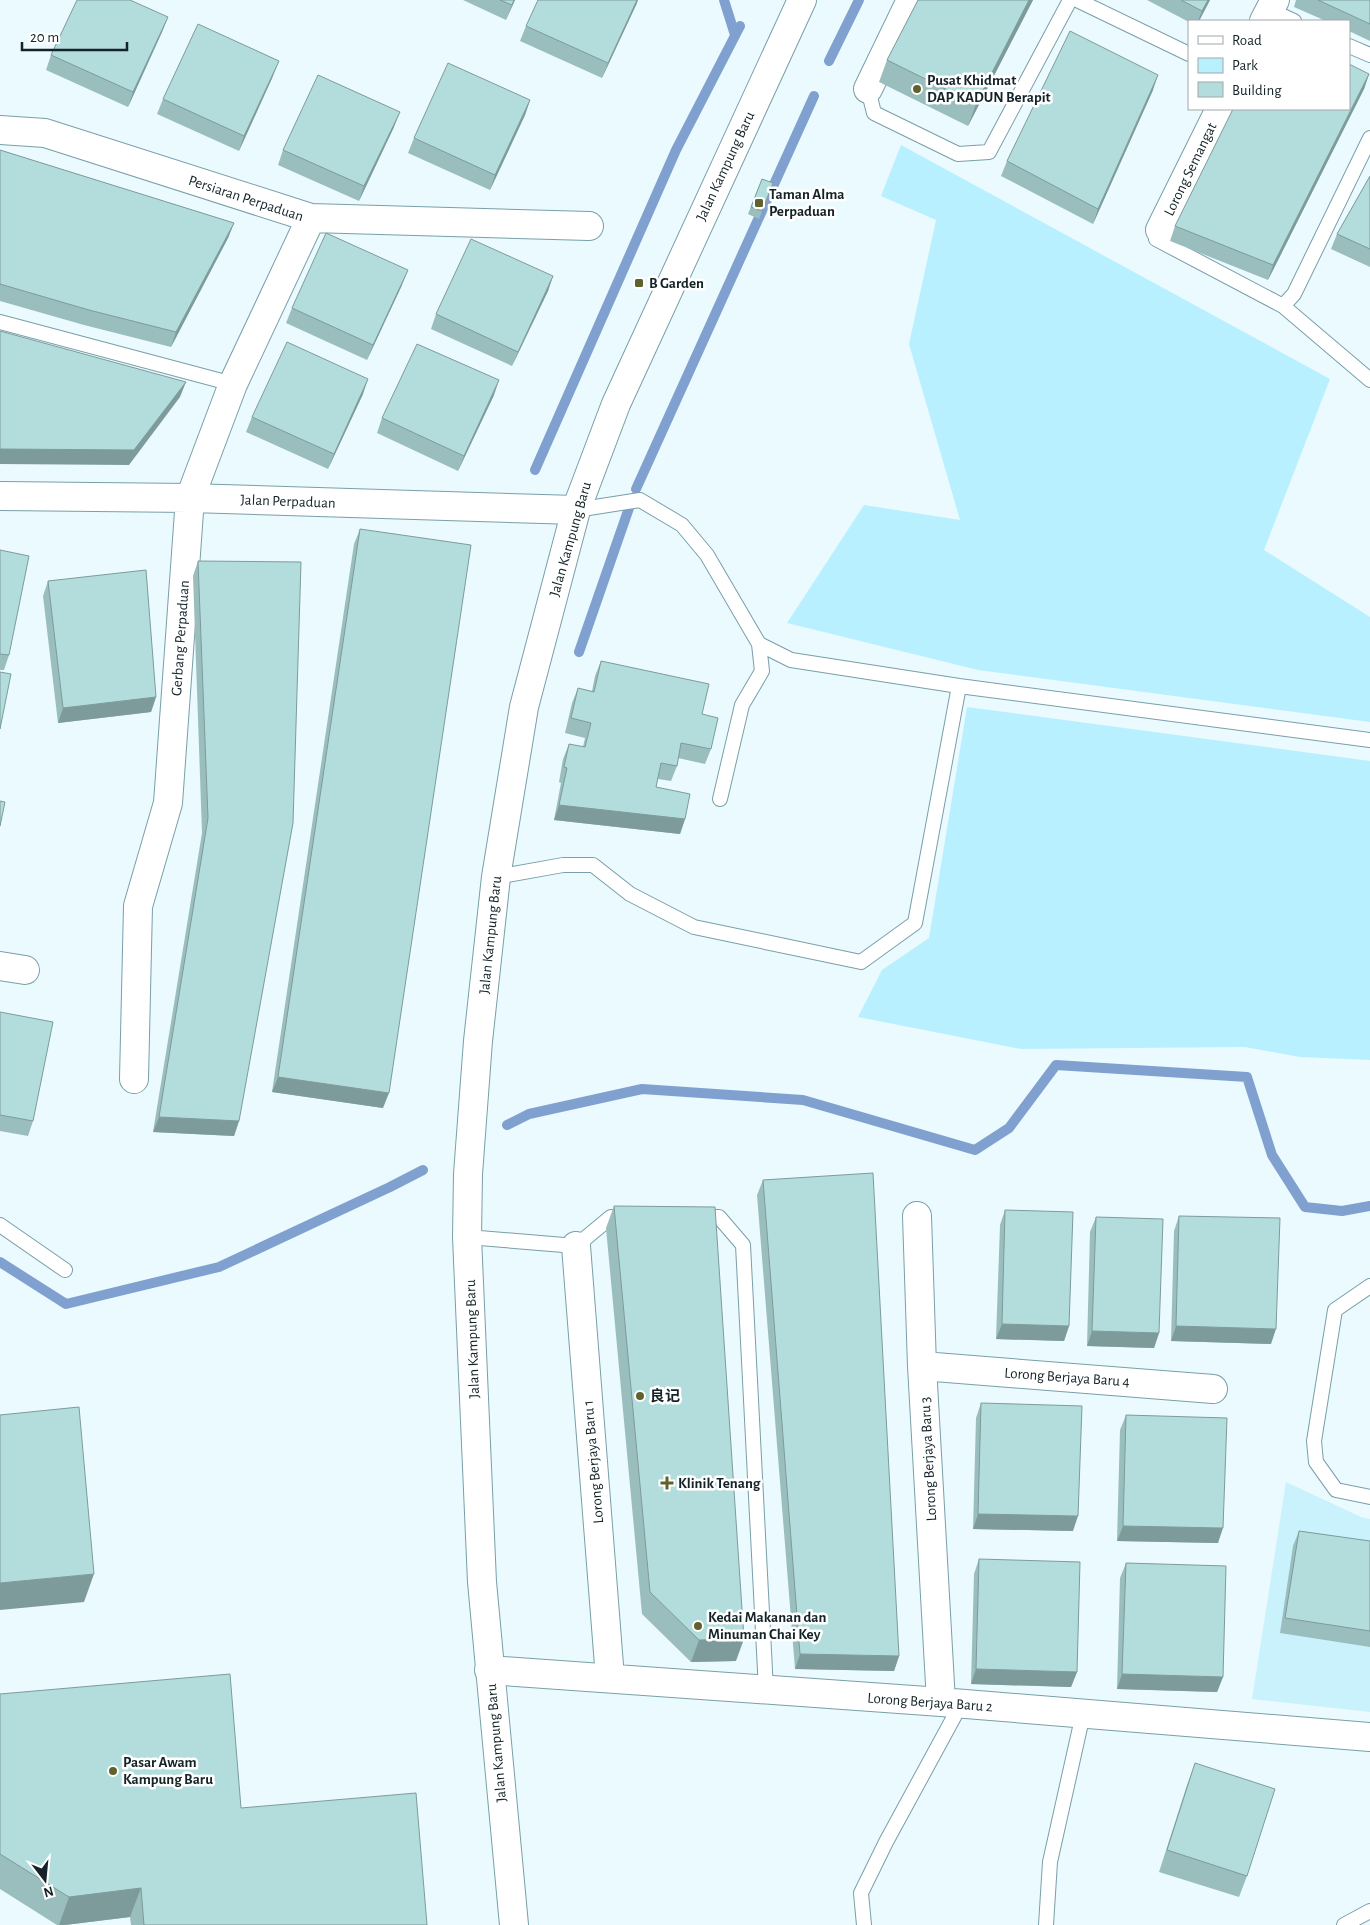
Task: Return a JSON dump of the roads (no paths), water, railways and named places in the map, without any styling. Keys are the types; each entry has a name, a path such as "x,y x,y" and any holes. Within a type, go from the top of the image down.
{"street":[{"name":"Jalan Kampung Baru","path":"514,1925 482,1582 468,1237 468,1174 478,1041 496,877 524,707 576,510 616,404 802,0"},
{"path":"868,89 911,0"},
{"name":"Lorong Semangat","path":"1160,230 1220,110"},
{"name":"Persiaran Perpaduan","path":"0,130 44,133 310,218 589,226"},
{"name":"Gerbang Perpaduan","path":"134,1079 138,906 168,803 190,498 233,384 310,218"},
{"name":"Jalan Perpaduan","path":"0,496 190,498 576,510"},
{"name":"Lorong Berjaya Baru 3","path":"917,1216 922,1366 951,1703"},
{"name":"Lorong Berjaya Baru 1","path":"576,1246 610,1678"},
{"name":"Lorong Berjaya Baru 4","path":"922,1366 1213,1389"},
{"name":"Lorong Berjaya Baru 2","path":"489,1670 951,1703 1370,1737"}],"lane":[{"path":"868,89 874,113 958,154 989,152 1070,0"},
{"path":"1077,0 1188,54"},
{"path":"1269,10 1292,20"},
{"path":"1350,46 1370,55"},
{"path":"1282,306 1294,294 1370,138"},
{"path":"1160,230 1156,239 1282,306 1370,380"},
{"path":"0,322 233,384"},
{"path":"576,510 640,500 682,525 706,555 759,644 762,671 742,705 720,798"},
{"path":"759,644 791,660 959,686 1370,740"},
{"path":"496,877 562,866 593,865 630,894 694,926 861,962 916,923 959,686"},
{"path":"468,1237 576,1246 611,1217 641,1217"},
{"path":"680,1217 720,1217 743,1245 766,1690"},
{"path":"0,1225 65,1270"},
{"path":"1370,1286 1335,1310 1314,1441 1316,1462 1336,1490 1370,1497"},
{"path":"864,1925 861,1893 951,1703"},
{"path":"1046,1925 1050,1862 1083,1714"},
{"path":"1344,1925 1370,1911"}],"waterway":[{"path":"724,0 735,35"},
{"path":"829,61 859,0"},
{"path":"535,470 676,150 740,26"},
{"path":"636,489 814,96"},
{"path":"579,652 629,508"},
{"path":"507,1125 529,1114 642,1089 803,1100 975,1150 1009,1128 1056,1065 1247,1077 1272,1155 1305,1207 1342,1211 1370,1206"},
{"path":"0,1262 66,1304 219,1267 423,1170"}],"place":[{"name":"Pusat Khidmat DAP KADUN Berapit","path":"917,89"},
{"name":"Taman Alma Perpaduan","path":"759,203"},
{"name":"B Garden","path":"639,283"},
{"name":"良记","path":"640,1396"},
{"name":"Klinik Tenang","path":"667,1483"},
{"name":"Kedai Makanan dan Minuman Chai Key","path":"698,1626"},
{"name":"Pasar Awam Kampung Baru","path":"113,1771"}]}
